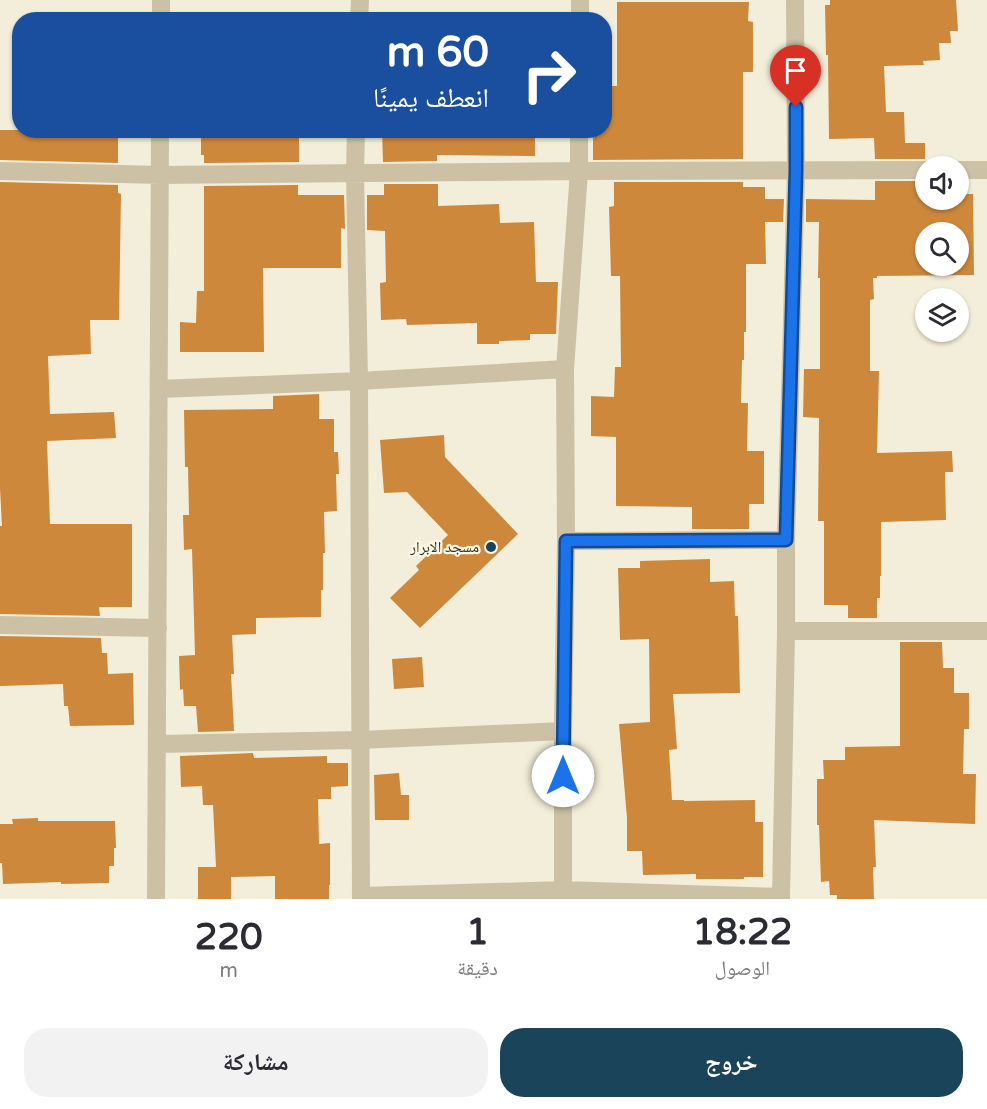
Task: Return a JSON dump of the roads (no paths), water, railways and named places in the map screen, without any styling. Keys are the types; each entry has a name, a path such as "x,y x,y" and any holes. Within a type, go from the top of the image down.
{"street":[{"path":"356,138 361,897 563,891 781,898 786,540 796,171 795,0"},
{"path":"156,899 160,138"},
{"path":"563,891 565,369 579,171 579,138"},
{"path":"969,170 987,170"},
{"path":"0,171 160,175 915,171"},
{"path":"159,388 359,381 565,369"},
{"path":"566,541 786,540"},
{"path":"0,625 158,628"},
{"path":"786,630 987,631"},
{"path":"157,744 360,740 563,731"}],"place":[{"name":"مسجد الابرار","path":"491,547"}]}
